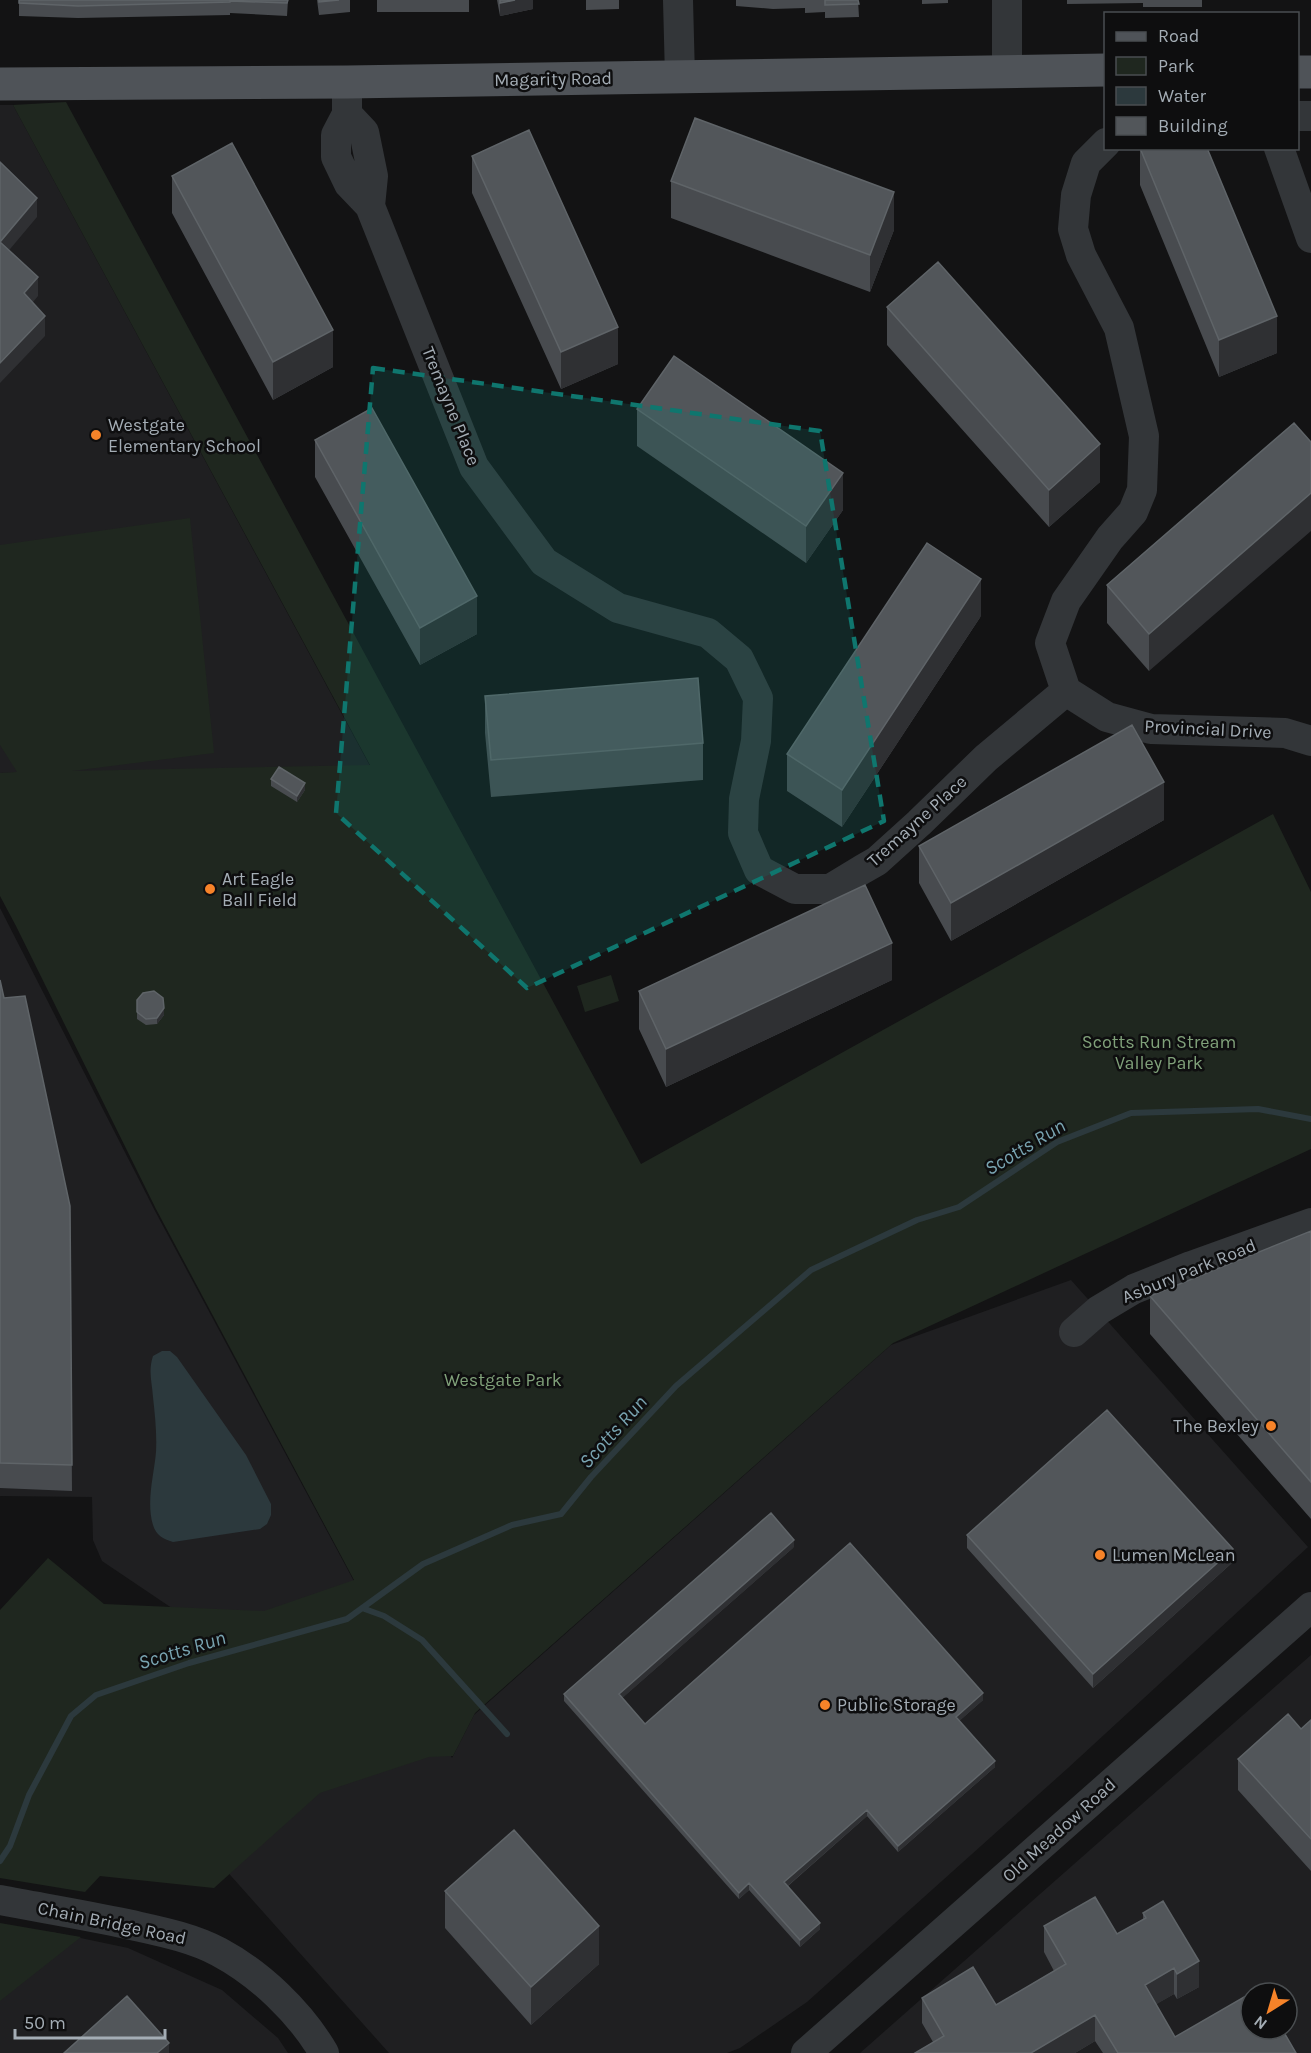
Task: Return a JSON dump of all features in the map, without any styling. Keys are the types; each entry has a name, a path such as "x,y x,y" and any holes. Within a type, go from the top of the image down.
{"main road":[{"name":"Magarity Road","path":"0,84 347,82 1104,70"}],"street":[{"path":"678,0 680,77"},
{"path":"1007,0 1007,72"},
{"name":"Tremayne Place","path":"347,82 347,114 364,132 373,176 370,206 474,467 544,562 618,608 708,633 739,659 758,698 756,741 744,799 743,833 759,870 795,889 830,889 876,861 986,758 1066,691"},
{"path":"1066,691 1050,643 1066,601 1110,538 1133,512 1142,490 1144,436 1119,328 1081,255 1072,229 1076,195 1086,163 1104,145"},
{"path":"1280,150 1311,238"},
{"name":"Provincial Drive","path":"1066,691 1107,717 1151,729 1285,733 1311,741"},
{"name":"Asbury Park Road","path":"1074,1332 1099,1310 1134,1289 1311,1223"},
{"name":"Old Meadow Road","path":"806,2053 1311,1607"},
{"name":"Chain Bridge Road","path":"0,1900 175,1935 218,1951 260,1979 278,1996 299,2018 324,2053"}],"highlighted area":[{"path":"373,368 820,431 884,821 527,988 336,813"}],"shaded area":[{"name":"Westgate Elementary School","path":"0,105 13,105 370,766 0,773"},
{"path":"0,908 155,1211 356,1585 267,1615 200,1627 102,1561 93,1540 92,1497 0,1496"},
{"path":"1071,1280 1308,1547 1068,1768 807,2002 740,2048 727,2053 389,2053 191,1831 426,1710 452,1758 474,1715 891,1345"},
{"path":"1311,1655 1311,2053 860,2053"},
{"path":"52,1932 128,1948 222,1990 278,2038 288,2053 0,2053 0,1984"}],"green space":[{"path":"66,102 641,1164 1273,814 1311,892 1311,1149 893,1343 475,1713 453,1756 429,1757 320,1793 214,1888 100,1876 85,1892 0,1878 0,1610 48,1558 104,1604 264,1611 354,1580 156,1209 0,896 0,773 17,772 0,745 0,545 190,518 214,753 72,771 370,765 13,105"},
{"path":"611,975 619,1001 585,1012 577,986"},
{"path":"0,1923 81,1937 0,2001"}],"water":[{"path":"162,1351 170,1351 177,1357 246,1455 271,1504 271,1515 267,1524 260,1529 173,1542 160,1536 154,1528 150,1498 156,1438 151,1367 153,1356"}],"building":[{"path":"19,0 288,0 287,3 230,1 78,6 19,3"},
{"path":"825,0 858,0 859,4 825,5"},
{"path":"695,118 894,192 870,255 671,181"},
{"path":"529,130 618,327 561,352 472,156"},
{"path":"232,143 333,330 273,362 172,176"},
{"path":"1141,150 1208,150 1277,316 1219,340"},
{"path":"0,162 37,198 0,242"},
{"path":"0,242 38,277 24,293 45,316 0,363"},
{"path":"938,262 1100,444 1049,490 887,307"},
{"path":"674,356 843,473 806,526 637,409"},
{"path":"372,408 477,596 420,628 315,440"},
{"path":"1294,423 1311,442 1311,493 1149,634 1107,585"},
{"path":"927,543 981,579 842,790 787,754"},
{"path":"698,678 703,743 491,760 485,696"},
{"path":"1132,725 1164,782 951,903 919,846"},
{"path":"279,767 305,783 297,796 271,779"},
{"path":"865,885 892,943 666,1049 639,991"},
{"path":"0,980 4,998 25,996 70,1206 72,1465 0,1463"},
{"path":"154,991 163,998 164,1008 157,1018 146,1019 137,1012 137,1000 143,993"},
{"name":"The Bexley","path":"1311,1231 1311,1482 1150,1296"},
{"name":"Lumen McLean","path":"1107,1410 1233,1549 1093,1674 967,1535"},
{"name":"Public Storage","path":"771,1513 794,1540 619,1694 645,1724 850,1543 983,1693 956,1717 995,1761 898,1846 867,1810 784,1882 820,1923 800,1940 749,1883 739,1893 564,1694"},
{"path":"1288,1714 1301,1729 1311,1720 1311,1839 1238,1759"},
{"path":"514,1830 599,1926 531,1987 445,1891"},
{"path":"1095,1897 1117,1934 1146,1918 1143,1913 1163,1901 1199,1961 1177,1974 1174,1968 1145,1985 1175,2037 1239,2000 1239,2041 1289,2041 1296,2053 1118,2053 1095,2015 1031,2053 915,2053 944,2036 922,1998 973,1967 996,2005 1066,1964 1044,1926"},
{"path":"127,1996 169,2043 157,2053 64,2053"}],"waterway":[{"name":"Scotts Run","path":"0,1861 10,1846 29,1795 71,1716 96,1695 189,1663 347,1619 423,1564 512,1525 561,1514 591,1477 676,1386 811,1270 917,1220 959,1207 1057,1142 1131,1113 1258,1109 1311,1119"},
{"path":"362,1608 384,1616 422,1640 507,1734"}],"place":[{"name":"Westgate Elementary School","path":"96,435"},
{"name":"Art Eagle Ball Field","path":"210,889"},
{"name":"The Bexley","path":"1271,1426"},
{"name":"Lumen McLean","path":"1100,1555"},
{"name":"Public Storage","path":"825,1705"}],"park label":[{"name":"Scotts Run Stream Valley Park","path":"1159,1052"},
{"name":"Westgate Park","path":"503,1380"}]}
